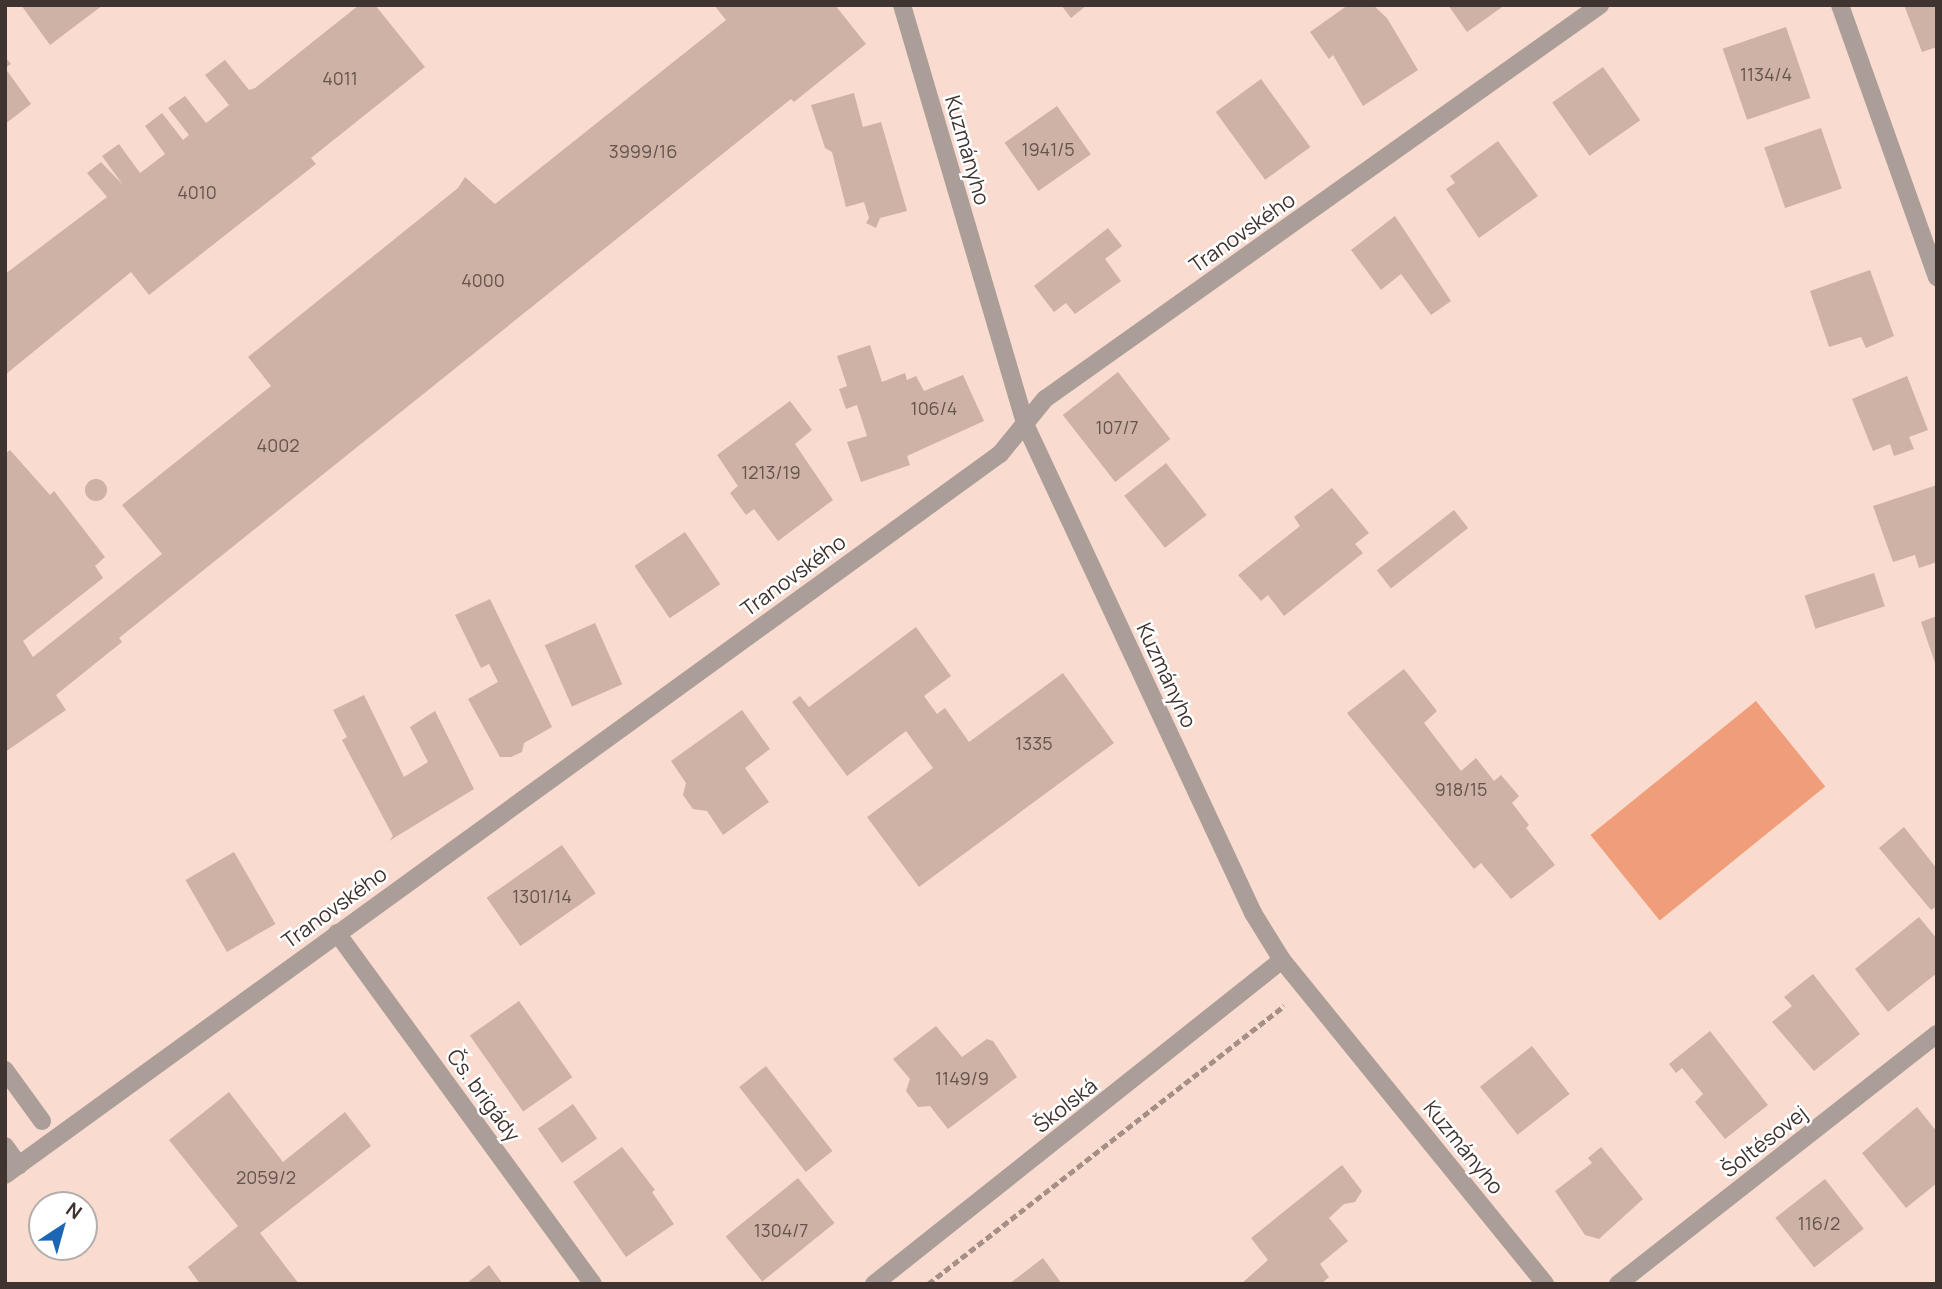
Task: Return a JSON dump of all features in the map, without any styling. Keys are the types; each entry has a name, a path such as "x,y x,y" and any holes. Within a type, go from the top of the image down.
{"street":[{"name":"Kuzmányho","path":"902,5 1025,424 1253,913 1282,960 1545,1284"},
{"name":"Tranovského","path":"12,1170 1000,454 1045,399 1600,5"},
{"path":"1840,5 1937,277"},
{"name":"Čs. brigády","path":"337,933 593,1284"},
{"name":"Školská","path":"874,1284 1282,960"},
{"name":"Šoltésovej","path":"1618,1284 1937,1034"},
{"path":"5,1070 42,1121"},
{"path":"5,1146 12,1170"}],"path":[{"path":"929,1284 1287,1004"}],"shaded area":[{"path":"1756,701 1825,786 1660,921 1590,835"}],"building":[{"path":"21,5 103,5 50,45"},
{"path":"359,5 375,5 425,67 311,158 316,164 149,295 131,272 5,375 5,274 107,197 87,173 101,162 123,185 102,156 119,144 140,173 165,154 145,126 162,113 183,140 189,135 168,108 185,96 206,123 229,105 205,75 225,60 249,90 255,88"},
{"path":"714,5 835,5 866,44 794,102 791,99 119,638 122,642 56,695 66,710 5,752 5,454 10,450 50,495 54,491 105,557 95,566 103,578 23,641 33,657 162,554 122,505 271,386 248,357 458,188 465,177 495,204 726,20"},
{"path":"1061,5 1087,5 1071,18"},
{"path":"1348,5 1373,5 1387,18 1418,70 1363,106 1333,55 1329,59 1310,32"},
{"path":"1448,5 1505,5 1467,32"},
{"path":"1904,5 1937,5 1937,47 1922,52"},
{"path":"1786,27 1810,98 1747,120 1723,49"},
{"path":"5,57 11,64 5,68"},
{"path":"1603,67 1640,120 1589,156 1552,103"},
{"path":"5,68 31,104 5,124"},
{"path":"1261,79 1310,147 1265,180 1216,112"},
{"path":"854,93 863,127 881,122 907,211 880,218 876,228 866,223 869,218 864,202 846,207 832,152 825,148 811,105"},
{"path":"1057,106 1091,154 1038,191 1005,143"},
{"path":"1821,128 1842,189 1785,208 1764,148"},
{"path":"1498,141 1538,196 1479,238 1446,189 1455,183 1450,176"},
{"path":"1395,216 1451,301 1431,315 1401,274 1381,290 1351,250"},
{"path":"1108,228 1122,246 1105,259 1121,281 1075,314 1066,303 1054,312 1034,286"},
{"path":"1870,270 1894,336 1866,348 1861,337 1829,347 1810,291"},
{"path":"870,345 882,382 905,373 907,380 916,376 924,391 963,375 984,421 907,456 910,465 861,482 847,442 867,436 857,405 846,409 839,389 847,386 837,356"},
{"path":"1118,372 1170,439 1115,482 1063,415"},
{"path":"1907,376 1928,430 1909,437 1914,449 1894,456 1890,444 1873,451 1852,399"},
{"path":"790,401 812,430 795,444 833,500 778,541 754,509 746,515 730,493 738,486 717,455"},
{"path":"1166,463 1207,515 1165,548 1124,496"},
{"path":"96,479 104,482 107,490 104,498 96,501 88,498 85,490 88,482"},
{"path":"1937,485 1937,562 1919,568 1915,555 1893,562 1873,506"},
{"path":"1332,488 1369,533 1355,544 1363,553 1284,616 1268,595 1261,601 1238,575 1300,526 1294,517"},
{"path":"1454,510 1468,528 1391,588 1377,570"},
{"path":"685,532 720,584 670,618 634,566"},
{"path":"1874,573 1885,606 1815,629 1805,596"},
{"path":"490,599 552,727 524,743 522,752 511,757 500,757 468,699 498,682 489,664 481,668 455,615"},
{"path":"1937,616 1937,666 1936,666 1921,622"},
{"path":"595,623 622,684 572,707 545,645"},
{"path":"916,627 951,676 924,696 937,714 945,708 969,742 1063,673 1114,743 919,887 867,817 933,768 906,731 847,776 792,702 800,696 809,707"},
{"path":"1404,669 1437,711 1424,723 1461,771 1476,758 1494,781 1501,775 1519,796 1512,803 1529,825 1526,828 1555,865 1511,899 1481,863 1474,869 1347,713"},
{"path":"364,695 404,777 428,762 410,727 435,711 474,789 389,841 393,836 342,740 347,737 333,710"},
{"path":"742,710 770,749 745,768 769,802 723,835 707,811 693,809 683,795 686,783 671,761"},
{"path":"1904,827 1937,869 1937,906 1931,910 1879,848"},
{"path":"562,845 596,893 520,946 487,898"},
{"path":"234,852 276,924 227,952 186,880"},
{"path":"1919,917 1937,939 1937,973 1888,1012 1855,969"},
{"path":"1813,974 1860,1034 1814,1071 1772,1022 1792,1006 1784,997"},
{"path":"519,1001 572,1077 523,1112 470,1035"},
{"path":"936,1026 962,1057 987,1039 993,1041 1017,1077 948,1129 930,1106 918,1107 906,1091 910,1079 893,1059"},
{"path":"1710,1031 1768,1105 1725,1139 1695,1102 1703,1094 1682,1068 1676,1073 1669,1064"},
{"path":"1532,1046 1570,1094 1518,1135 1480,1087"},
{"path":"766,1066 832,1151 806,1172 739,1087"},
{"path":"229,1092 283,1162 345,1112 371,1146 260,1233 299,1284 200,1284 188,1267 238,1226 169,1140"},
{"path":"573,1104 597,1138 562,1163 538,1129"},
{"path":"1917,1107 1937,1132 1937,1183 1906,1208 1862,1153"},
{"path":"622,1147 655,1190 652,1192 674,1224 626,1257 573,1182"},
{"path":"1601,1147 1643,1199 1599,1239 1585,1235 1555,1191 1592,1163 1588,1158"},
{"path":"1342,1165 1362,1191 1355,1202 1344,1204 1329,1218 1348,1241 1320,1264 1329,1277 1321,1284 1241,1284 1268,1260 1251,1238"},
{"path":"798,1178 835,1223 762,1282 726,1237"},
{"path":"1825,1179 1864,1229 1814,1267 1775,1218"},
{"path":"1043,1258 1062,1284 1009,1284"},
{"path":"489,1265 503,1284 466,1284"}]}
